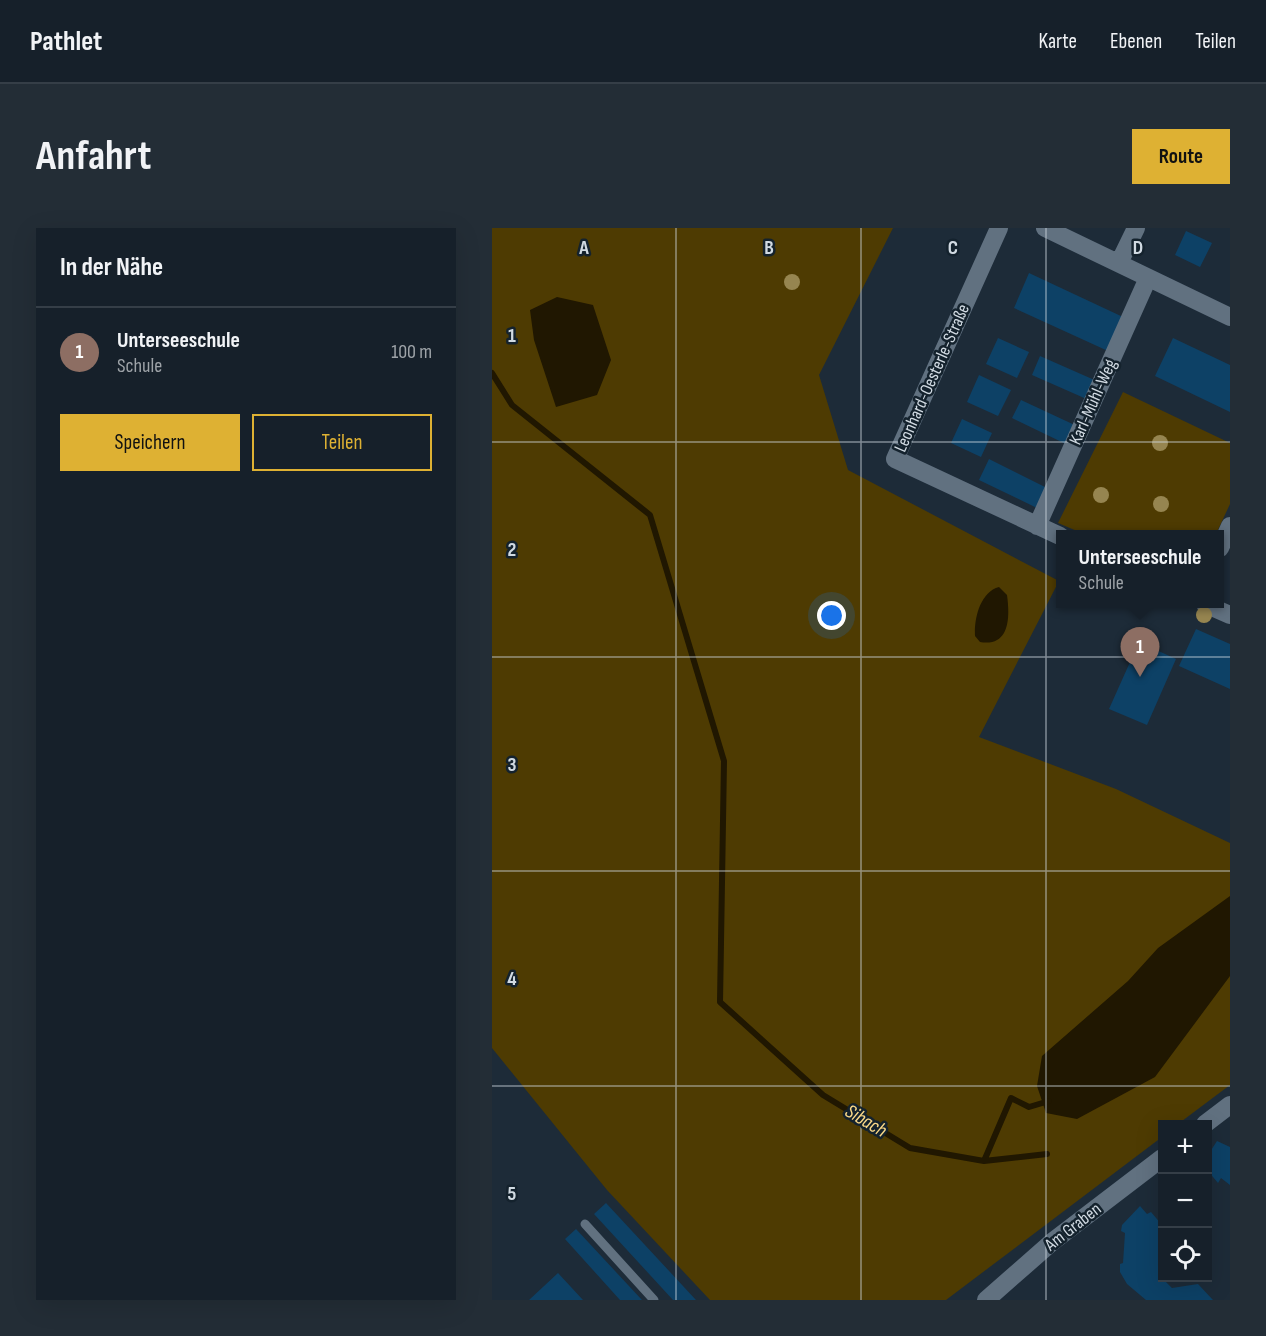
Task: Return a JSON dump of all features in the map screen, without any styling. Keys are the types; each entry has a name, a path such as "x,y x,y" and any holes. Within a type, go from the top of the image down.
{"street":[{"name":"Leonhard-Oesterle-Straße","path":"999,228 895,459 1056,534"},
{"path":"1045,228 1230,317"},
{"path":"1119,263 1136,228"},
{"name":"Karl-Mühl-Weg","path":"1037,525 1148,278"},
{"path":"1215,608 1230,615"},
{"path":"1211,1120 1230,1105"},
{"name":"Am Graben","path":"986,1300 1052,1242 1158,1161"}],"lane":[{"path":"585,1224 654,1300"}],"shaded area":[{"path":"492,228 893,228 819,375 848,470 1056,579 1056,587 979,737 1116,789 1230,843 1230,1085 1183,1120 1158,1120 1158,1140 946,1300 710,1300 607,1190 492,1048"},
{"path":"557,297 593,305 611,360 597,395 556,407 534,340 530,310"},
{"path":"1123,392 1230,443 1230,504 1218,530 1075,530 1058,523"},
{"path":"999,587 1007,595 1006,629 997,640 980,642 975,636 980,607 987,594"},
{"path":"1230,896 1230,976 1155,1077 1077,1119 1046,1113 1037,1086 1042,1056 1128,981 1158,948"}],"building":[{"path":"1186,231 1212,243 1200,267 1175,255"},
{"path":"1029,273 1123,317 1108,351 1014,308"},
{"path":"998,338 1029,352 1017,378 986,364"},
{"path":"1173,338 1230,365 1230,412 1155,376"},
{"path":"1040,356 1099,382 1091,401 1032,375"},
{"path":"979,375 1011,390 998,416 967,402"},
{"path":"1021,400 1079,427 1070,446 1012,418"},
{"path":"962,419 992,433 981,457 951,443"},
{"path":"989,459 1047,488 1037,508 979,480"},
{"path":"1196,629 1230,644 1230,689 1179,666"},
{"path":"1139,642 1176,659 1147,725 1109,709"},
{"path":"1217,1141 1230,1147 1230,1185 1221,1178 1218,1183 1212,1176 1212,1149"},
{"path":"606,1203 696,1300 673,1300 594,1214"},
{"path":"1140,1206 1147,1214 1151,1212 1158,1220 1158,1282 1166,1282 1172,1288 1198,1284 1213,1300 1146,1300 1127,1284 1120,1272 1120,1264 1123,1263 1125,1233 1121,1231 1122,1225"},
{"path":"576,1229 642,1300 620,1300 565,1239"},
{"path":"558,1273 583,1300 529,1300"}],"waterway":[{"name":"Sibach","path":"492,373 512,405 650,515 724,761 720,1002 823,1095 910,1148 984,1161 1047,1154"},
{"path":"984,1161 1011,1098 1029,1107 1049,1101"}],"place":[{"name":"Unterseeschule","path":"1140,677"}]}
